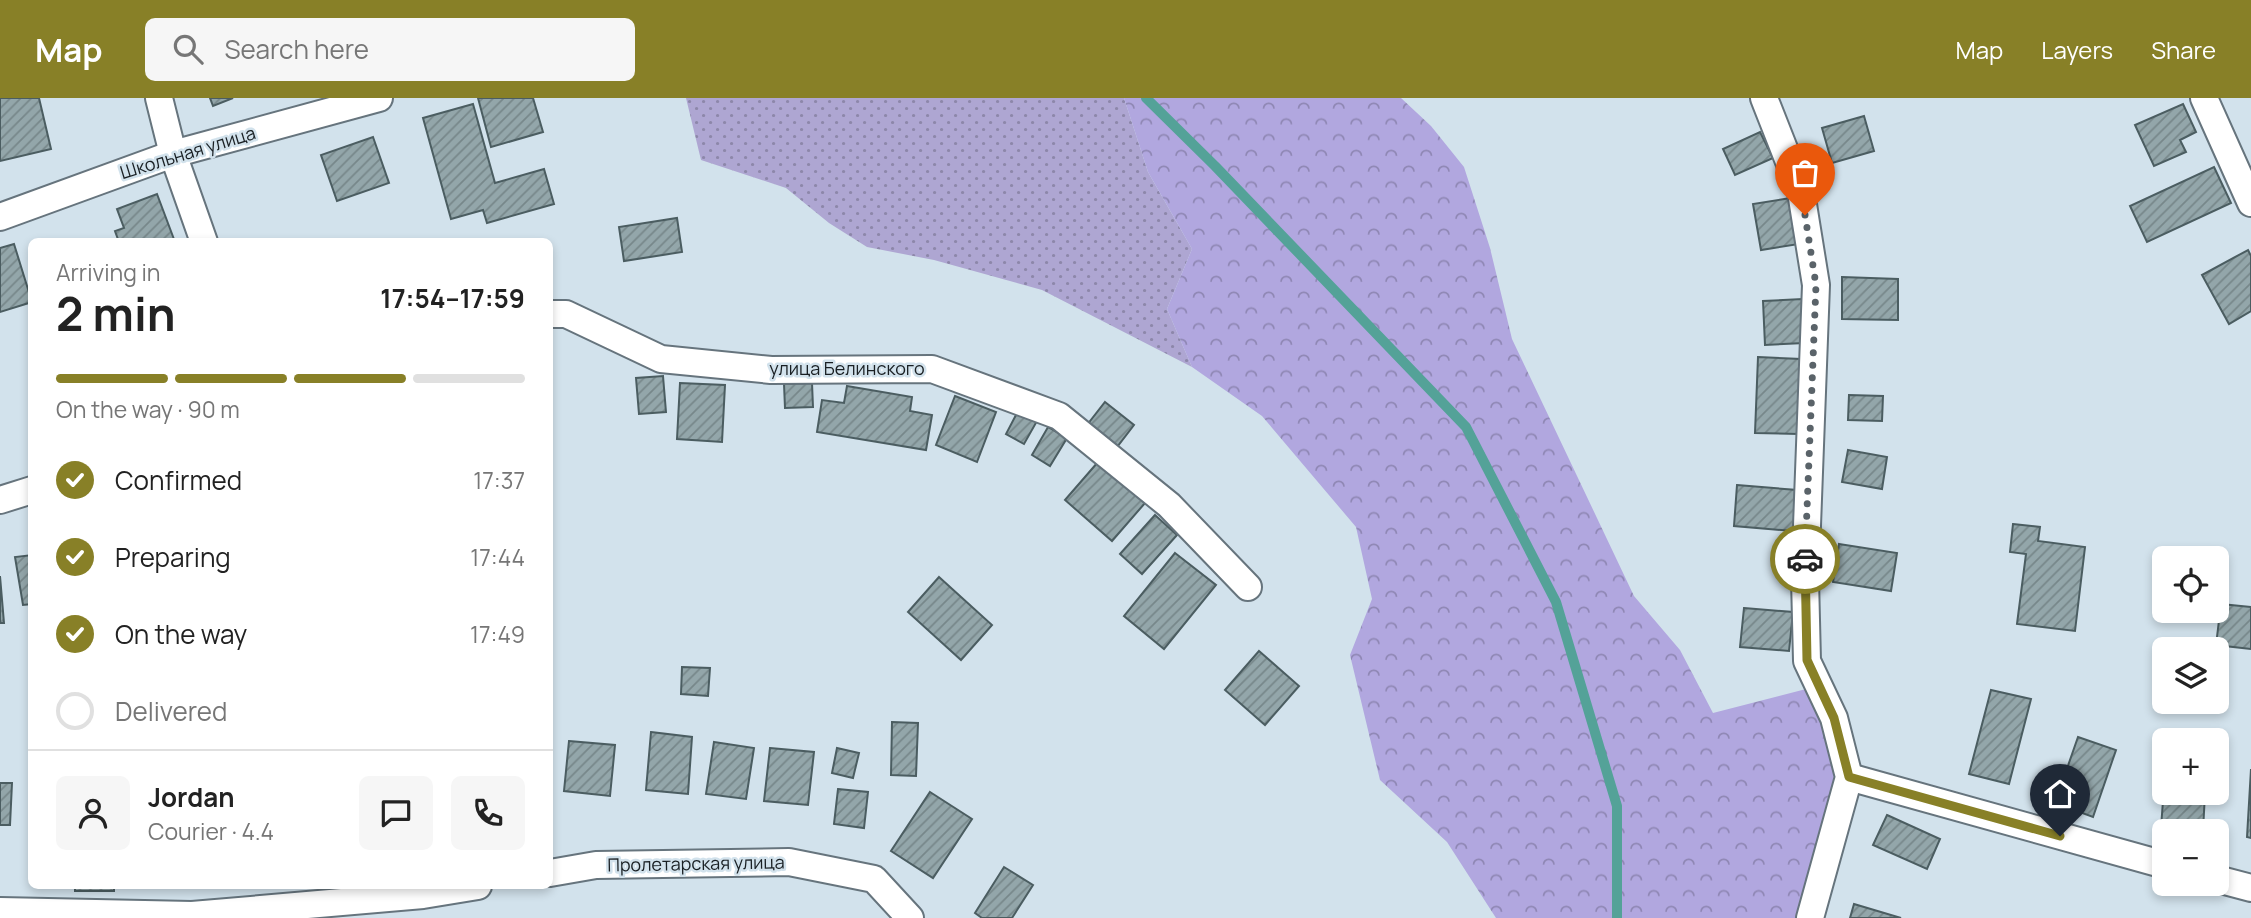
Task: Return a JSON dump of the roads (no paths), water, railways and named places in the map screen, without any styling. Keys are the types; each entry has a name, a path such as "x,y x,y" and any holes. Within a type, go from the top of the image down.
{"street":[{"path":"159,98 173,154 203,238"},
{"name":"Школьная улица","path":"0,218 173,154 379,98"},
{"path":"1764,98 1801,192 1816,285 1805,579 1807,660 1834,718 1849,777 1810,918"},
{"path":"2204,98 2251,203"},
{"name":"улица Белинского","path":"553,314 566,314 661,359 771,370 932,369 1059,416 1170,505 1248,587"},
{"path":"0,500 28,490"},
{"path":"1849,777 2152,861"},
{"name":"Пролетарская улица","path":"553,872 596,865 789,862 874,879 909,918"},
{"path":"2229,882 2251,888"},
{"path":"0,911 192,915 423,895 460,889"}],"waterway":[{"path":"1146,98 1466,427 1556,602 1617,806 1617,918"}]}
